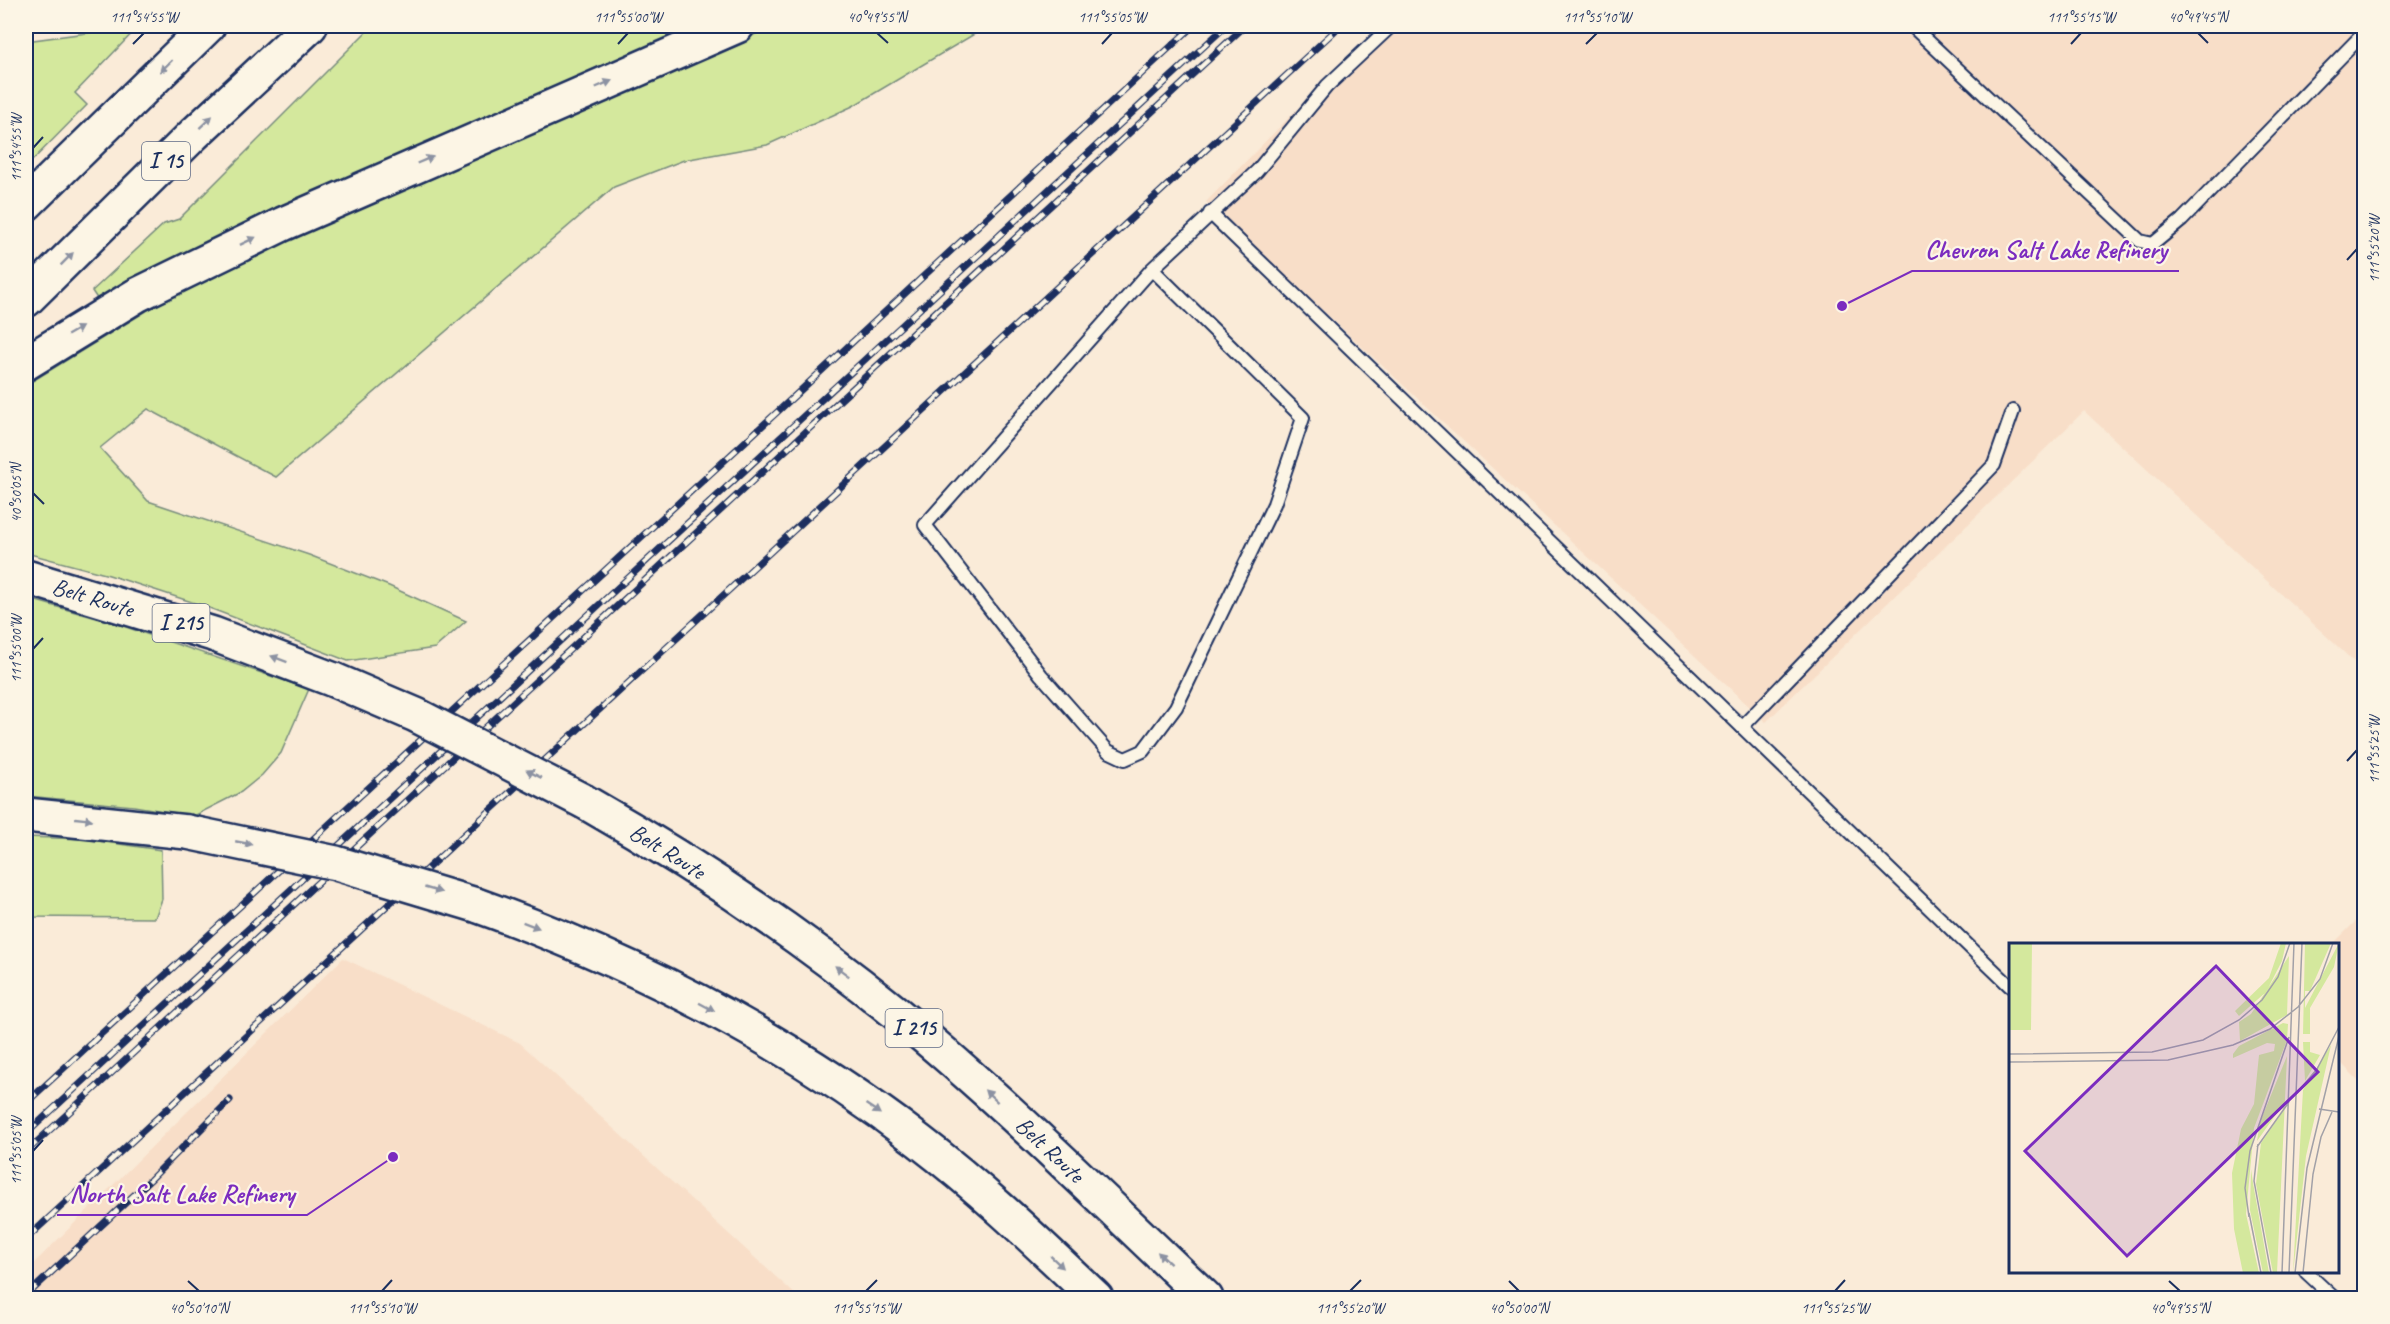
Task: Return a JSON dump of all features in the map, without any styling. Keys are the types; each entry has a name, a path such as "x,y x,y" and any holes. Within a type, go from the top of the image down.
{"highway":[{"path":"26,204 208,26"},
{"name":"I 15","path":"26,300 194,134 310,26"},
{"path":"26,363 137,295 282,225 737,26"},
{"name":"Belt Route","path":"26,577 204,631 334,680 426,720 585,802 723,886 868,991 966,1073 1206,1299"},
{"path":"26,815 187,832 336,863 476,905 609,958 707,1007 800,1060 920,1142 1018,1225 1096,1299"}],"lane":[{"path":"1152,268 1303,418 1274,504 1176,707 1143,751 1125,759 1108,751 1041,675 925,525 1152,268 1257,171 1327,86 1391,26"},
{"path":"1912,26 2140,241 2153,244 2182,220 2364,33"},
{"path":"1210,213 2009,985"},
{"path":"1743,727 1994,465 2013,411"},
{"path":"2307,1273 2334,1299"}],"shaded area":[{"path":"1386,26 2364,26 2364,671 2084,411 1766,722 1206,202 1311,95"},
{"path":"2364,913 2364,1086 2339,1061 2339,943 2334,943"},
{"path":"343,958 520,1043 799,1298 26,1298 26,1271"}],"green space":[{"path":"139,26 75,93 87,105 26,167 26,41"},
{"path":"372,26 707,26 98,300 92,291 164,224 179,219"},
{"path":"773,26 988,26 853,106 767,145 684,160 614,187 276,477 148,409 100,448 148,501 309,555 389,586 466,621 435,648 348,661 204,606 109,575 26,553 26,385 161,302 271,245 689,65"},
{"path":"26,598 114,623 309,689 281,753 262,775 241,792 194,816 134,806 26,796"},
{"path":"26,837 84,839 161,850 162,899 155,918 26,917"}],"railway":[{"path":"26,1103 1193,26"},
{"path":"26,1134 1226,26"},
{"path":"26,1152 1245,26"},
{"path":"26,1239 1340,26"},
{"path":"26,1296 150,1180 230,1100"}],"place":[{"name":"Chevron Salt Lake Refinery","path":"1842,306"},
{"name":"North Salt Lake Refinery","path":"393,1157"}]}
